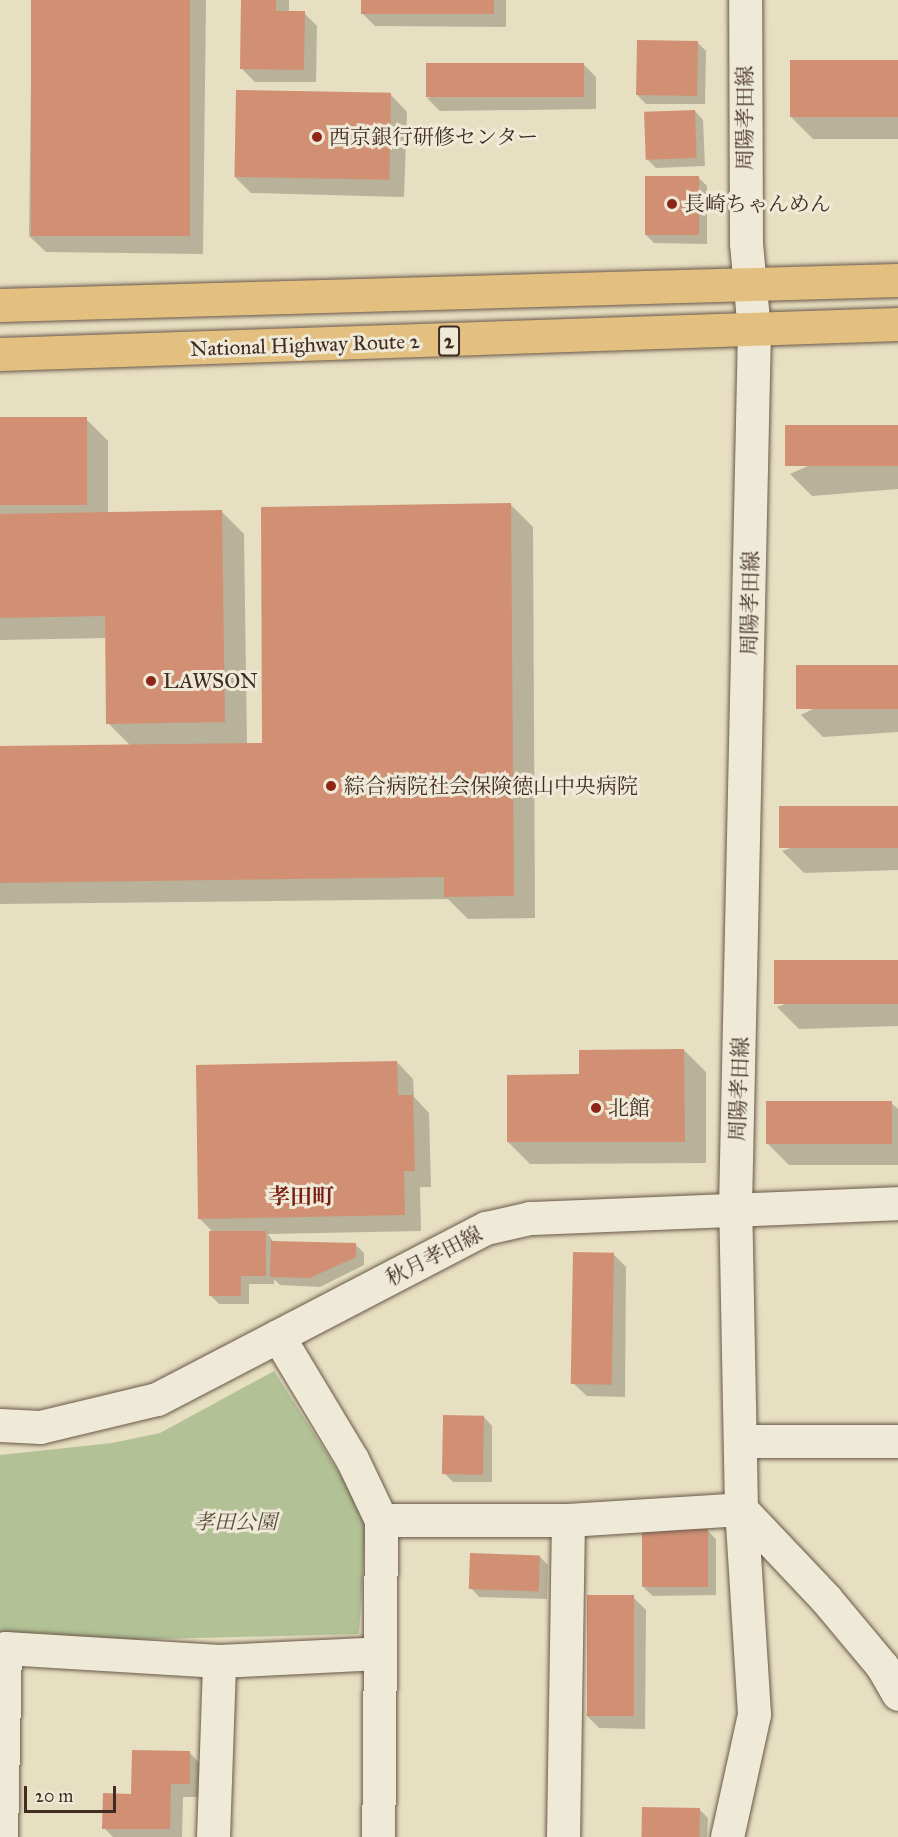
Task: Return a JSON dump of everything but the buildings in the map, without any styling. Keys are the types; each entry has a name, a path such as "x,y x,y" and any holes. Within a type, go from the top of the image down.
{"highway":[{"name":"2","path":"0,305 898,280"},
{"name":"National Highway Route 2","path":"0,354 754,331 898,324"}],"street":[{"name":"周陽孝田線","path":"727,1837 754,1714 741,1509 735,1207 743,966 754,331 752,285 746,243 745,0"},
{"name":"秋月孝田線","path":"0,1425 40,1427 157,1399 486,1228 530,1218 735,1207 898,1203"},
{"path":"278,1336 352,1459 381,1520 378,1837"},
{"path":"740,1441 898,1441"},
{"path":"381,1520 568,1520 741,1509 826,1599 882,1666 898,1694"},
{"path":"563,1837 568,1520"},
{"path":"1,1837 5,1648 219,1662 380,1653"},
{"path":"213,1837 219,1662"}],"green space":[{"name":"孝田公園","path":"274,1371 352,1493 366,1524 359,1634 0,1643 0,1455 112,1443 160,1433"}],"place":[{"name":"西京銀行研修センター","path":"317,137"},
{"name":"長崎ちゃんめん","path":"672,204"},
{"name":"LAWSON","path":"151,681"},
{"name":"綜合病院社会保険徳山中央病院","path":"331,786"},
{"name":"北館","path":"596,1108"}],"district":[{"name":"孝田町","path":"301,1197"}]}
